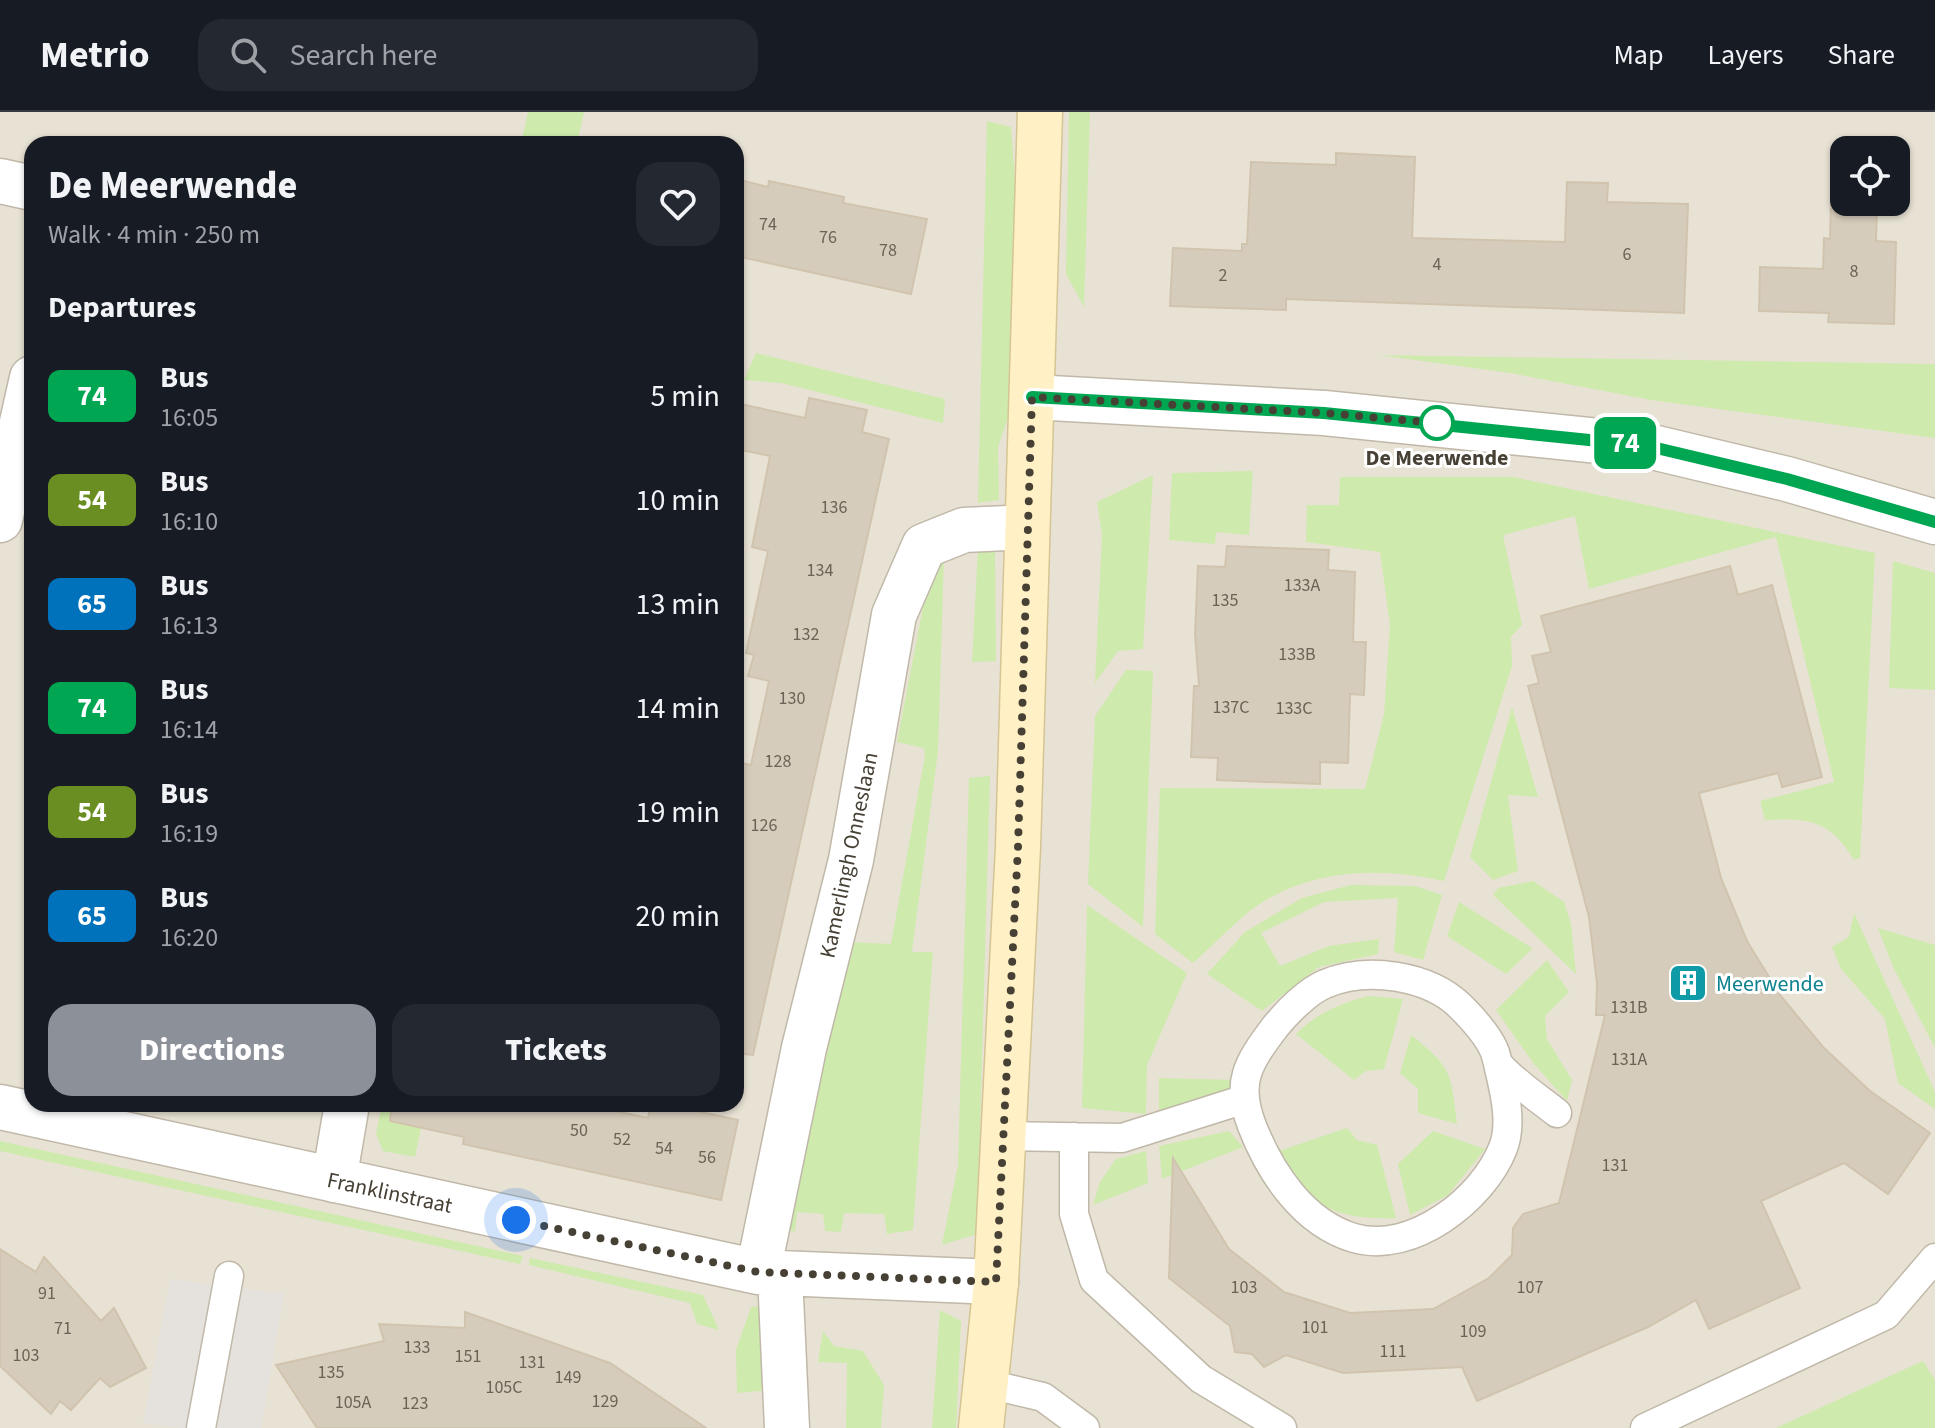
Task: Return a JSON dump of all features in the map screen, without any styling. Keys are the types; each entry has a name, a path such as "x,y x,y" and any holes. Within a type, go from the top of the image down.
{"street":[{"path":"981,1428 996,1282 1018,847 1040,112"},
{"path":"0,181 24,186"},
{"path":"1032,397 1324,413 1648,446 1787,479 1935,522"},
{"path":"0,520 24,414"},
{"name":"Kamerlingh Onneslaan","path":"769,1273 804,1048 851,860 894,615 924,546 964,530 1027,527"},
{"name":"Franklinstraat","path":"0,1107 769,1273 996,1282"},
{"path":"334,1180 346,1112"},
{"path":"769,1273 787,1428"}],"lane":[{"path":"1392,976 1422,983 1460,1005 1494,1050 1498,1064 1507,1098 1504,1146 1481,1185 1438,1222 1384,1239 1354,1238 1300,1205 1274,1173 1242,1100 1246,1073 1275,1027 1322,985 1346,977 1392,976"},
{"path":"1498,1064 1557,1113"},
{"path":"1003,1136 1122,1138 1242,1100"},
{"path":"1074,1137 1074,1214 1094,1280 1201,1379 1282,1428"},
{"path":"1645,1428 1886,1315 1935,1258"},
{"path":"201,1428 229,1276"},
{"path":"984,1383 1043,1397 1085,1428"}],"shaded area":[{"path":"0,112 1935,112 1935,1428 0,1428"},
{"path":"170,1279 284,1294 261,1428 181,1428 143,1423"}],"green space":[{"path":"528,112 584,112 579,136 523,136"},
{"path":"1069,112 1090,112 1084,307 1066,274"},
{"path":"987,121 1011,127 1018,220 1011,409 998,447 999,500 978,503"},
{"path":"756,353 945,399 943,423 781,383 744,380"},
{"path":"1379,355 1935,364 1935,438 1651,400 1510,373"},
{"path":"1253,471 1249,535 1216,532 1215,544 1169,540 1172,473"},
{"path":"1153,475 1143,649 1118,651 1095,683 1102,535 1097,502"},
{"path":"1340,477 1513,477 1875,553 1860,858 1854,860 1836,837 1817,824 1765,820 1760,801 1834,782 1776,537 1589,589 1575,516 1503,535 1522,625 1511,637 1512,666 1444,881 1372,873 1325,877 1302,884 1258,905 1193,963 1155,934 1160,788 1365,789 1384,714 1390,625 1380,552 1306,542 1307,505 1339,505"},
{"path":"978,548 995,549 996,661 972,662"},
{"path":"944,556 938,751 912,952 933,952 913,1230 887,1234 884,1214 844,1213 841,1232 825,1231 823,1214 797,1212 795,1232 785,1228 850,942 891,944 925,755 924,748 897,742 929,576"},
{"path":"1893,561 1935,573 1935,690 1889,688"},
{"path":"1126,670 1153,671 1143,927 1088,884 1095,716"},
{"path":"1512,707 1538,797 1508,795 1518,871 1493,880 1470,857"},
{"path":"990,776 977,1234 942,1245 958,1165 969,778"},
{"path":"1533,881 1564,902 1571,924 1576,974 1493,895 1498,888"},
{"path":"1351,885 1415,886 1442,895 1423,960 1394,952 1398,898 1324,902 1261,933 1280,966 1329,946 1379,939 1378,954 1319,967 1262,1011 1207,974 1245,932 1302,898"},
{"path":"1459,902 1533,948 1506,974 1447,936"},
{"path":"1087,905 1187,973 1147,1065 1146,1114 1082,1108"},
{"path":"1854,913 1935,1092 1935,1109 1898,1083 1885,1019 1841,969 1832,947 1849,937"},
{"path":"1878,928 1935,945 1935,1048 1893,967"},
{"path":"1547,960 1569,992 1545,1016 1547,1039 1572,1080 1567,1101 1534,1064 1496,1010"},
{"path":"1368,996 1403,999 1384,1069 1366,1071 1354,1080 1296,1034 1329,1010"},
{"path":"1411,1035 1435,1056 1447,1072 1457,1124 1418,1113 1418,1089 1400,1073"},
{"path":"1159,1078 1238,1080 1216,1100 1159,1112"},
{"path":"380,1112 424,1112 415,1157 383,1151 376,1134"},
{"path":"1347,1128 1357,1140 1377,1145 1396,1218 1355,1216 1325,1206 1300,1185 1276,1152"},
{"path":"1229,1131 1243,1147 1162,1179 1159,1146"},
{"path":"1433,1131 1485,1149 1448,1195 1410,1215 1398,1164"},
{"path":"0,1141 523,1256 520,1264 0,1151"},
{"path":"1146,1151 1148,1183 1093,1205 1100,1182 1116,1159"},
{"path":"530,1258 703,1295 719,1330 697,1324 690,1303 529,1265"},
{"path":"759,1306 769,1390 737,1393 736,1350 751,1307"},
{"path":"940,1310 961,1321 956,1428 932,1428"},
{"path":"823,1331 834,1346 863,1351 884,1385 881,1428 846,1428 847,1363 818,1362"},
{"path":"1923,1361 1935,1380 1935,1428 1776,1428"}],"building":[{"path":"1336,153 1415,157 1412,238 1565,242 1567,182 1608,183 1607,202 1688,204 1684,313 1286,299 1286,310 1170,306 1173,248 1242,251 1242,244 1247,244 1251,162 1336,165"},
{"path":"744,181 768,187 769,181 844,197 843,203 927,219 911,294 744,258"},
{"path":"1831,216 1877,216 1876,241 1896,242 1894,324 1828,322 1829,313 1759,311 1760,267 1823,269 1824,238 1830,239"},
{"path":"809,398 867,410 862,432 889,439 753,1055 744,1054 744,764 751,765 769,681 748,676 754,655 746,653 768,551 752,547 770,456 744,451 744,405 805,418"},
{"path":"1227,546 1329,550 1328,570 1355,572 1353,642 1366,642 1364,695 1350,694 1348,763 1320,762 1320,784 1217,780 1218,758 1191,757 1194,686 1199,686 1195,634 1198,566 1225,567"},
{"name":"Meerwende","path":"1730,566 1738,595 1772,585 1822,777 1782,787 1778,773 1699,793 1721,878 1747,941 1780,995 1823,1047 1870,1091 1930,1133 1888,1194 1844,1163 1761,1201 1800,1288 1709,1329 1696,1300 1648,1327 1477,1401 1462,1367 1343,1373 1286,1355 1264,1367 1252,1354 1235,1352 1230,1326 1169,1278 1173,1158 1229,1249 1284,1292 1350,1313 1433,1309 1489,1278 1512,1255 1513,1228 1523,1214 1559,1203 1605,1015 1596,1015 1597,984 1589,917 1528,686 1539,683 1532,656 1551,652 1541,616"},
{"path":"391,1112 620,1112 648,1118 649,1112 702,1112 738,1120 721,1200 463,1144 464,1137 390,1121"},
{"path":"0,1249 36,1272 44,1257 101,1321 114,1308 146,1368 110,1387 100,1378 71,1410 60,1401 51,1414 0,1366"},
{"path":"465,1312 610,1363 706,1428 317,1428 276,1365 384,1341 379,1324 465,1328"}],"bus line":[{"name":"74","path":"1032,397 1324,413 1648,446 1787,479 1935,522"}],"place":[{"name":"De Meerwende","path":"1437,423"},
{"name":"Meerwende","path":"1688,983"}],"route":[{"path":"516,1220 780,1275 996,1282 1018,847 1032,397 1324,413 1437,423"}]}
